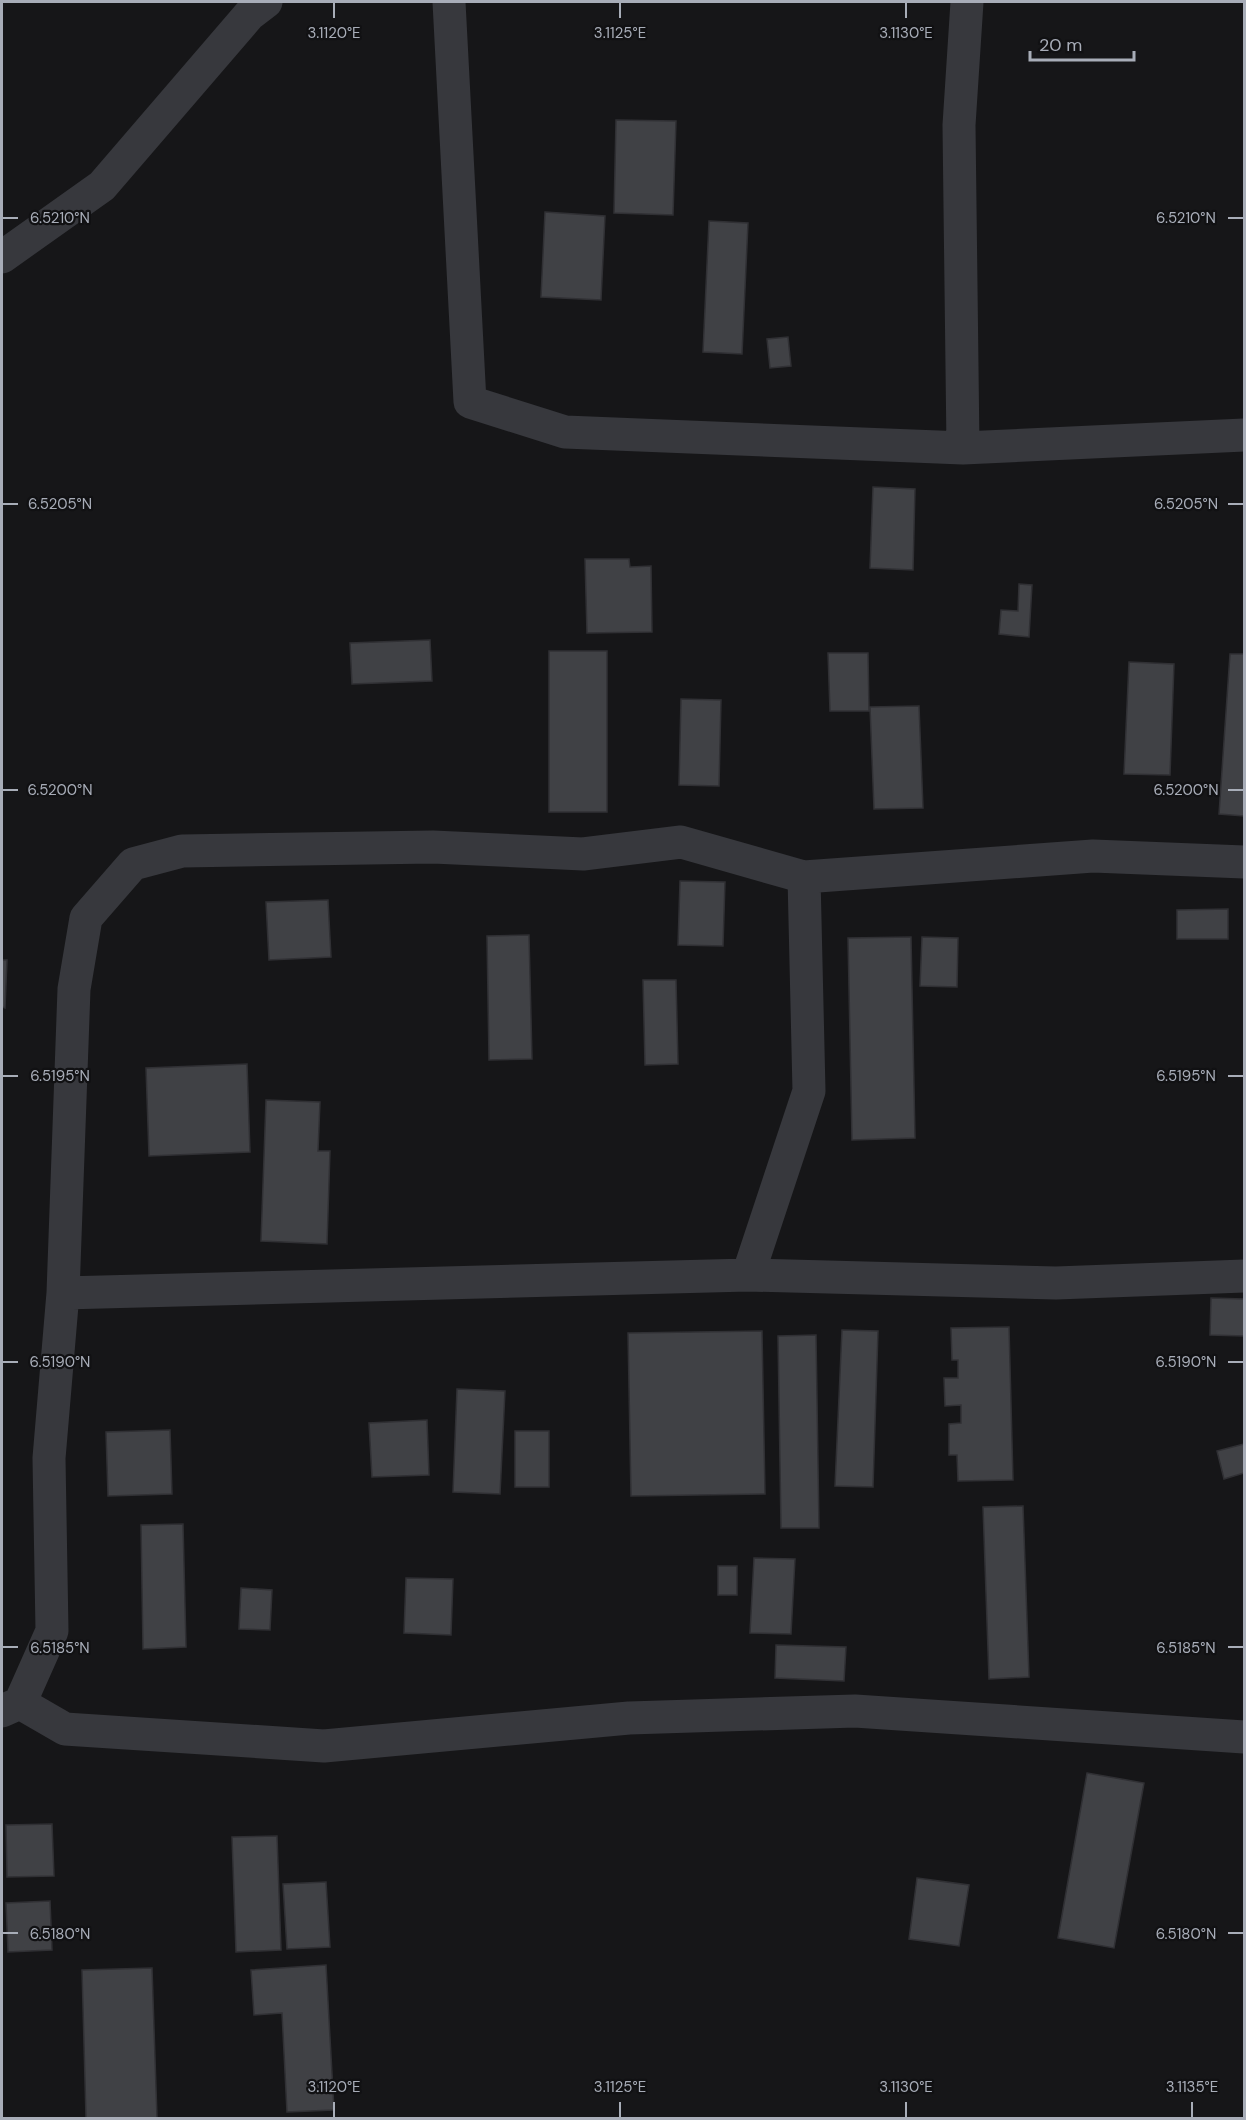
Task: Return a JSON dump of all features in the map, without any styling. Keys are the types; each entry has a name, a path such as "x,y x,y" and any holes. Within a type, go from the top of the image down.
{"street":[{"path":"449,2 470,402 565,432 963,448 1245,435"},
{"path":"963,448 959,125 967,2"},
{"path":"2,257 102,186 251,6"},
{"path":"1245,862 1093,856 804,877 681,842 583,854 433,848 182,851 133,864 86,918 74,989 63,1293 49,1458 52,1631 11,1707 65,1729 324,1746 629,1718 855,1711 1245,1737"},
{"path":"748,1275 809,1090 804,877"},
{"path":"63,1293 748,1275 1056,1283 1245,1276"}],"building":[{"path":"616,120 676,121 673,215 614,213"},
{"path":"545,212 605,216 601,300 541,297"},
{"path":"709,221 748,223 742,354 703,352"},
{"path":"788,337 791,366 770,368 767,339"},
{"path":"873,487 915,489 913,570 870,568"},
{"path":"585,559 629,559 630,567 651,566 652,632 587,633"},
{"path":"1019,584 1032,585 1029,637 999,634 1001,610 1018,611"},
{"path":"430,640 432,681 352,684 350,643"},
{"path":"549,651 607,651 607,812 549,812"},
{"path":"828,653 868,653 869,711 830,711"},
{"path":"1230,654 1244,654 1244,816 1219,814"},
{"path":"1129,662 1174,664 1170,775 1124,774"},
{"path":"681,699 721,700 719,786 679,785"},
{"path":"919,706 923,808 874,809 870,707"},
{"path":"680,881 725,882 723,946 678,945"},
{"path":"328,900 331,957 269,960 266,902"},
{"path":"1228,909 1228,939 1177,939 1177,910"},
{"path":"529,935 532,1059 489,1060 487,936"},
{"path":"911,937 915,1138 852,1140 848,938"},
{"path":"922,937 958,938 957,987 920,986"},
{"path":"2,960 7,960 5,1008 2,1007"},
{"path":"643,980 676,980 678,1064 645,1065"},
{"path":"247,1064 250,1152 149,1156 146,1068"},
{"path":"266,1100 320,1102 318,1151 330,1151 327,1244 261,1241"},
{"path":"1211,1298 1244,1299 1244,1336 1210,1335"},
{"path":"1009,1327 1013,1480 958,1481 957,1455 949,1455 949,1424 961,1423 961,1405 945,1406 944,1378 958,1378 958,1360 952,1360 951,1328"},
{"path":"842,1330 878,1331 873,1487 835,1486"},
{"path":"762,1331 765,1494 631,1496 628,1333"},
{"path":"816,1335 819,1528 781,1528 778,1336"},
{"path":"457,1389 505,1391 500,1494 453,1492"},
{"path":"427,1420 429,1475 372,1477 369,1423"},
{"path":"170,1430 172,1494 108,1496 106,1432"},
{"path":"515,1431 549,1431 549,1487 515,1487"},
{"path":"1244,1444 1244,1473 1224,1479 1217,1451"},
{"path":"1023,1506 1029,1677 989,1679 983,1507"},
{"path":"183,1524 186,1647 143,1649 141,1525"},
{"path":"754,1558 795,1559 791,1634 750,1633"},
{"path":"718,1566 737,1566 737,1595 718,1595"},
{"path":"406,1578 453,1579 451,1635 404,1633"},
{"path":"241,1588 272,1590 270,1630 239,1629"},
{"path":"776,1645 846,1647 844,1681 775,1678"},
{"path":"1087,1773 1144,1783 1114,1948 1058,1938"},
{"path":"52,1824 54,1876 7,1877 6,1825"},
{"path":"277,1836 281,1950 236,1952 232,1837"},
{"path":"917,1878 969,1885 959,1946 909,1939"},
{"path":"326,1882 330,1947 287,1949 283,1884"},
{"path":"50,1901 52,1950 8,1952 6,1903"},
{"path":"326,1965 334,2110 287,2112 282,2013 254,2015 251,1970"},
{"path":"152,1968 157,2118 86,2118 82,1970"}]}
